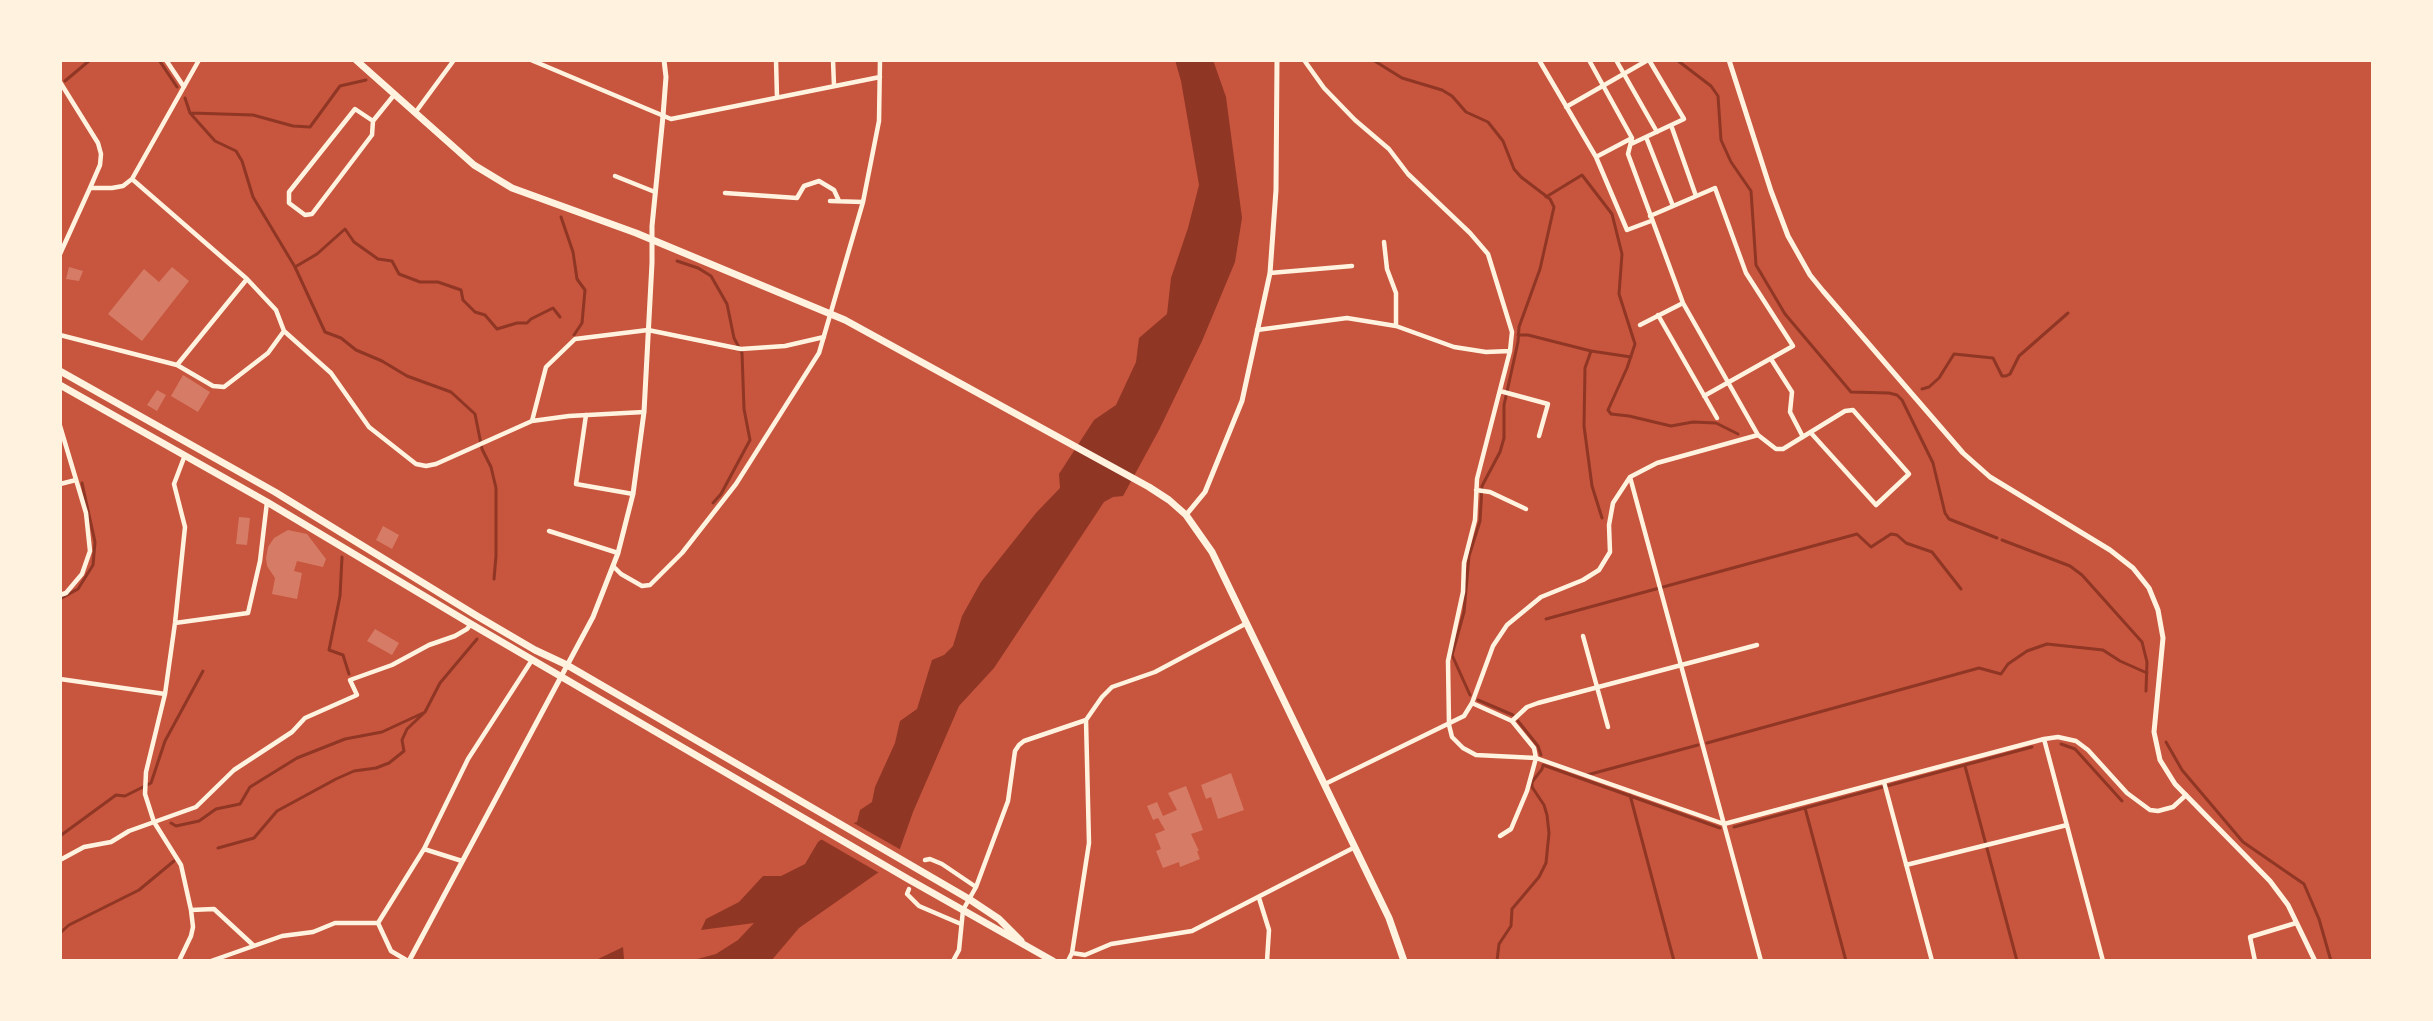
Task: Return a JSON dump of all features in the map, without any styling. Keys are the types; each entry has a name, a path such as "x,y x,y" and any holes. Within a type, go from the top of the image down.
{"highway":[{"path":"356,60 474,165 512,188 652,240 846,320 1149,487 1186,515 1212,552 1247,623 1389,918 1404,961"},
{"path":"60,371 275,492 535,650 604,686 969,899 999,919 1024,945"},
{"path":"60,385 267,502 532,660 1053,961"}],"street":[{"path":"166,60 184,87"},
{"path":"90,188 123,186 132,179 200,60"},
{"path":"414,113 454,60"},
{"path":"531,60 670,119 880,77"},
{"path":"378,923 391,951 408,961 593,617 618,553 633,494 645,412 655,192 666,77 664,60"},
{"path":"776,60 777,98"},
{"path":"833,60 834,86"},
{"path":"613,566 621,574 642,586 650,585 682,553 736,484 819,353 863,202 879,121 880,60"},
{"path":"1186,515 1205,492 1242,401 1270,273 1276,190 1277,60"},
{"path":"1304,60 1324,88 1355,120 1389,149 1408,174 1470,232 1488,254 1512,332 1510,351 1477,479 1475,520 1464,563 1463,592 1448,661 1449,725 1452,737 1463,748 1476,755 1536,758 1724,824 2058,737 2076,741 2088,750 2127,793 2150,810 2158,811 2173,807 2186,795"},
{"path":"1539,60 1596,157 1627,230 1714,188 1746,273 1793,346 1704,396"},
{"path":"1589,60 1632,141 1628,154 1683,303 1758,435 1776,448 1782,449 1845,411 1853,410 1909,474 1876,505 1811,433"},
{"path":"1616,60 1657,132"},
{"path":"1566,107 1648,60 1684,119 1596,157"},
{"path":"1729,60 1771,191 1788,236 1810,275 1964,453 1999,482 2110,550 2133,568 2149,588 2158,610 2163,638 2155,717 2156,747 2166,773 2270,881 2288,905 2316,961"},
{"path":"60,82 98,143 101,154 100,165 60,254"},
{"path":"373,122 355,109 290,192 289,203 305,215 312,214 372,135 373,122 394,95"},
{"path":"1671,125 1696,196"},
{"path":"1646,137 1673,206"},
{"path":"615,176 655,192"},
{"path":"132,179 247,279 276,310 284,331 331,372 369,427 416,464 426,466 436,464 532,421 645,412"},
{"path":"725,193 797,198 804,186 819,180 834,190 839,201"},
{"path":"830,201 863,202"},
{"path":"1384,242 1387,269 1396,293 1396,326"},
{"path":"1270,273 1352,266"},
{"path":"177,365 247,279"},
{"path":"1640,325 1683,303"},
{"path":"1658,315 1717,418"},
{"path":"1257,330 1347,318 1396,326 1454,346 1486,352 1510,351"},
{"path":"532,421 546,367 575,339 648,330 741,349 785,346 824,337"},
{"path":"60,335 177,365 213,386 224,387 268,353 284,331"},
{"path":"1771,359 1792,392 1790,412 1803,437"},
{"path":"1500,391 1548,404 1539,436"},
{"path":"586,415 576,484 633,494"},
{"path":"60,426 86,513 90,551 82,574 66,593 60,595"},
{"path":"1325,784 1464,716 1472,704 1493,646 1507,625 1541,597 1583,580 1599,570 1610,552 1609,525 1613,502 1630,477 1657,463 1758,435"},
{"path":"179,961 191,936 193,927 191,910 181,865 154,822 146,794 146,772 165,694 175,623 185,527 174,484 185,455"},
{"path":"1630,477 1761,961"},
{"path":"60,484 76,480"},
{"path":"1476,490 1490,492 1526,509"},
{"path":"175,623 248,613 260,561 267,502"},
{"path":"549,531 618,553"},
{"path":"1068,961 1072,952 1089,843 1086,720 1112,687 1155,672 1247,623"},
{"path":"60,860 84,847 111,842 129,831 196,807 234,770 292,732 305,718 357,695 350,680 392,665 429,645 455,636 471,624"},
{"path":"1583,636 1608,727"},
{"path":"1512,721 1527,707 1757,645"},
{"path":"378,923 424,849 468,759 532,660"},
{"path":"60,678 165,694"},
{"path":"1472,704 1512,721 1534,748 1536,758 1527,790 1511,829 1500,836"},
{"path":"953,961 959,950 963,910 976,887 1008,801 1015,751 1024,741 1086,720"},
{"path":"2044,739 2103,961"},
{"path":"1884,782 1932,961"},
{"path":"1906,865 2067,825"},
{"path":"1072,952 1085,956 1111,944 1192,931 1355,847"},
{"path":"424,849 462,861"},
{"path":"925,860 930,859 942,864 976,887"},
{"path":"909,889 907,894 919,906 961,924"},
{"path":"1259,898 1269,930 1267,961"},
{"path":"191,910 214,909 253,945"},
{"path":"211,961 282,936 313,932 335,923 378,923"},
{"path":"2255,961 2250,937 2296,923"}],"shaded area":[{"path":"1175,60 1213,60 1226,97 1242,218 1235,262 1202,341 1159,430 1123,496 1113,497 1104,502 994,668 959,706 913,812 896,860 799,928 771,961 690,961 716,954 738,940 754,923 701,930 706,919 739,902 763,876 781,876 805,864 818,842 838,827 857,822 860,810 872,802 875,787 895,743 900,721 917,709 932,660 944,655 953,646 962,616 981,582 1036,513 1060,488 1059,474 1094,420 1116,405 1136,362 1139,338 1167,314 1171,278 1188,228 1199,185 1181,81"},
{"path":"623,947 624,959 652,961 594,961"}],"pier":[{"path":"850,821 903,851 898,863 881,874 819,838 837,825"}],"building":[{"path":"69,267 83,271 79,281 66,279"},
{"path":"172,267 189,281 142,341 108,314 144,269 159,282"},
{"path":"183,375 210,392 198,412 171,396"},
{"path":"157,390 166,395 157,411 147,405"},
{"path":"239,517 250,518 247,545 236,544"},
{"path":"383,526 399,535 392,549 376,540"},
{"path":"288,530 307,534 326,559 323,567 297,561 294,571 302,573 297,599 272,594 275,578 267,566 268,547 274,538"},
{"path":"375,629 399,643 392,655 367,641"},
{"path":"1231,773 1244,810 1218,819 1211,797 1206,799 1201,785"},
{"path":"1186,786 1203,830 1191,834 1200,859 1180,867 1179,862 1163,868 1156,851 1161,849 1155,834 1165,830 1158,818 1153,820 1147,806 1157,802 1163,816 1177,810 1168,793"}],"waterway":[{"path":"65,81 90,60"},
{"path":"159,60 177,87"},
{"path":"1373,60 1402,78 1442,90 1452,96 1466,112 1488,122 1503,141 1514,169 1550,199 1554,207 1540,269 1519,327 1518,342 1504,405 1504,438 1500,452 1482,486 1480,521 1469,556 1464,612 1452,655 1470,695"},
{"path":"1677,60 1711,86 1718,96 1721,140 1731,162 1751,191 1756,265 1785,314 1851,392 1889,393 1897,395 1902,400 1933,463 1945,513 1949,519 1997,538"},
{"path":"191,113 253,115 293,126 310,127 340,86 366,80"},
{"path":"185,98 190,113 215,141 236,151 242,161 253,197 295,267 325,332 341,338 356,350 382,361 407,376 451,392 475,414 482,449 491,467 496,488 494,579"},
{"path":"1546,197 1582,175 1612,214 1622,254 1619,294 1635,344 1608,410 1611,414 1671,426 1693,422 1716,423 1738,434"},
{"path":"561,217 573,252 577,279 585,290 582,323 574,335"},
{"path":"295,267 317,254 345,229 354,242 378,259 392,261 399,274 420,282 438,282 461,290 463,300 475,312 485,315 497,329 517,323 527,323 553,308 560,317"},
{"path":"677,261 698,268 711,276 727,304 734,338 742,353 744,409 750,440 721,494 713,503"},
{"path":"1922,389 1929,387 1939,378 1954,354 1993,358 2002,376 2010,374 2019,356 2068,313"},
{"path":"1518,335 1528,335 1591,351 1631,357"},
{"path":"1591,351 1585,368 1584,426 1592,486 1602,518"},
{"path":"60,599 78,589 93,565 95,542 82,483"},
{"path":"1546,619 1857,534 1871,547 1891,534 1897,535 1906,543 1932,552 1961,589"},
{"path":"2002,540 2070,566 2082,575 2142,642 2147,662 2146,691"},
{"path":"342,557 340,596 329,650 343,655 349,674"},
{"path":"218,848 254,838 277,811 354,771 376,768 389,763 404,751 402,740 407,729 425,712 440,683 477,639"},
{"path":"1707,743 1979,668 2001,674 2008,664 2027,651 2047,644 2103,650 2120,661 2147,673"},
{"path":"60,836 116,795 125,796 151,783 165,741 203,671"},
{"path":"1478,700 1513,715"},
{"path":"171,823 176,826 199,821 216,809 240,804 250,787 297,758 345,739 382,732 423,713"},
{"path":"1518,721 1538,746 1541,755"},
{"path":"2166,742 2182,770 2243,842 2304,884 2319,919 2331,961"},
{"path":"2061,744 2075,749 2122,801"},
{"path":"1587,775 1698,745"},
{"path":"1734,827 2032,747"},
{"path":"1497,961 1499,944 1511,926 1512,909 1539,877 1546,863 1549,833 1547,815 1544,805 1532,787 1532,782 1543,765 1720,828"},
{"path":"1965,766 2017,961"},
{"path":"1630,795 1674,961"},
{"path":"1805,808 1846,961"},
{"path":"60,933 69,925 139,890 174,861"}]}
